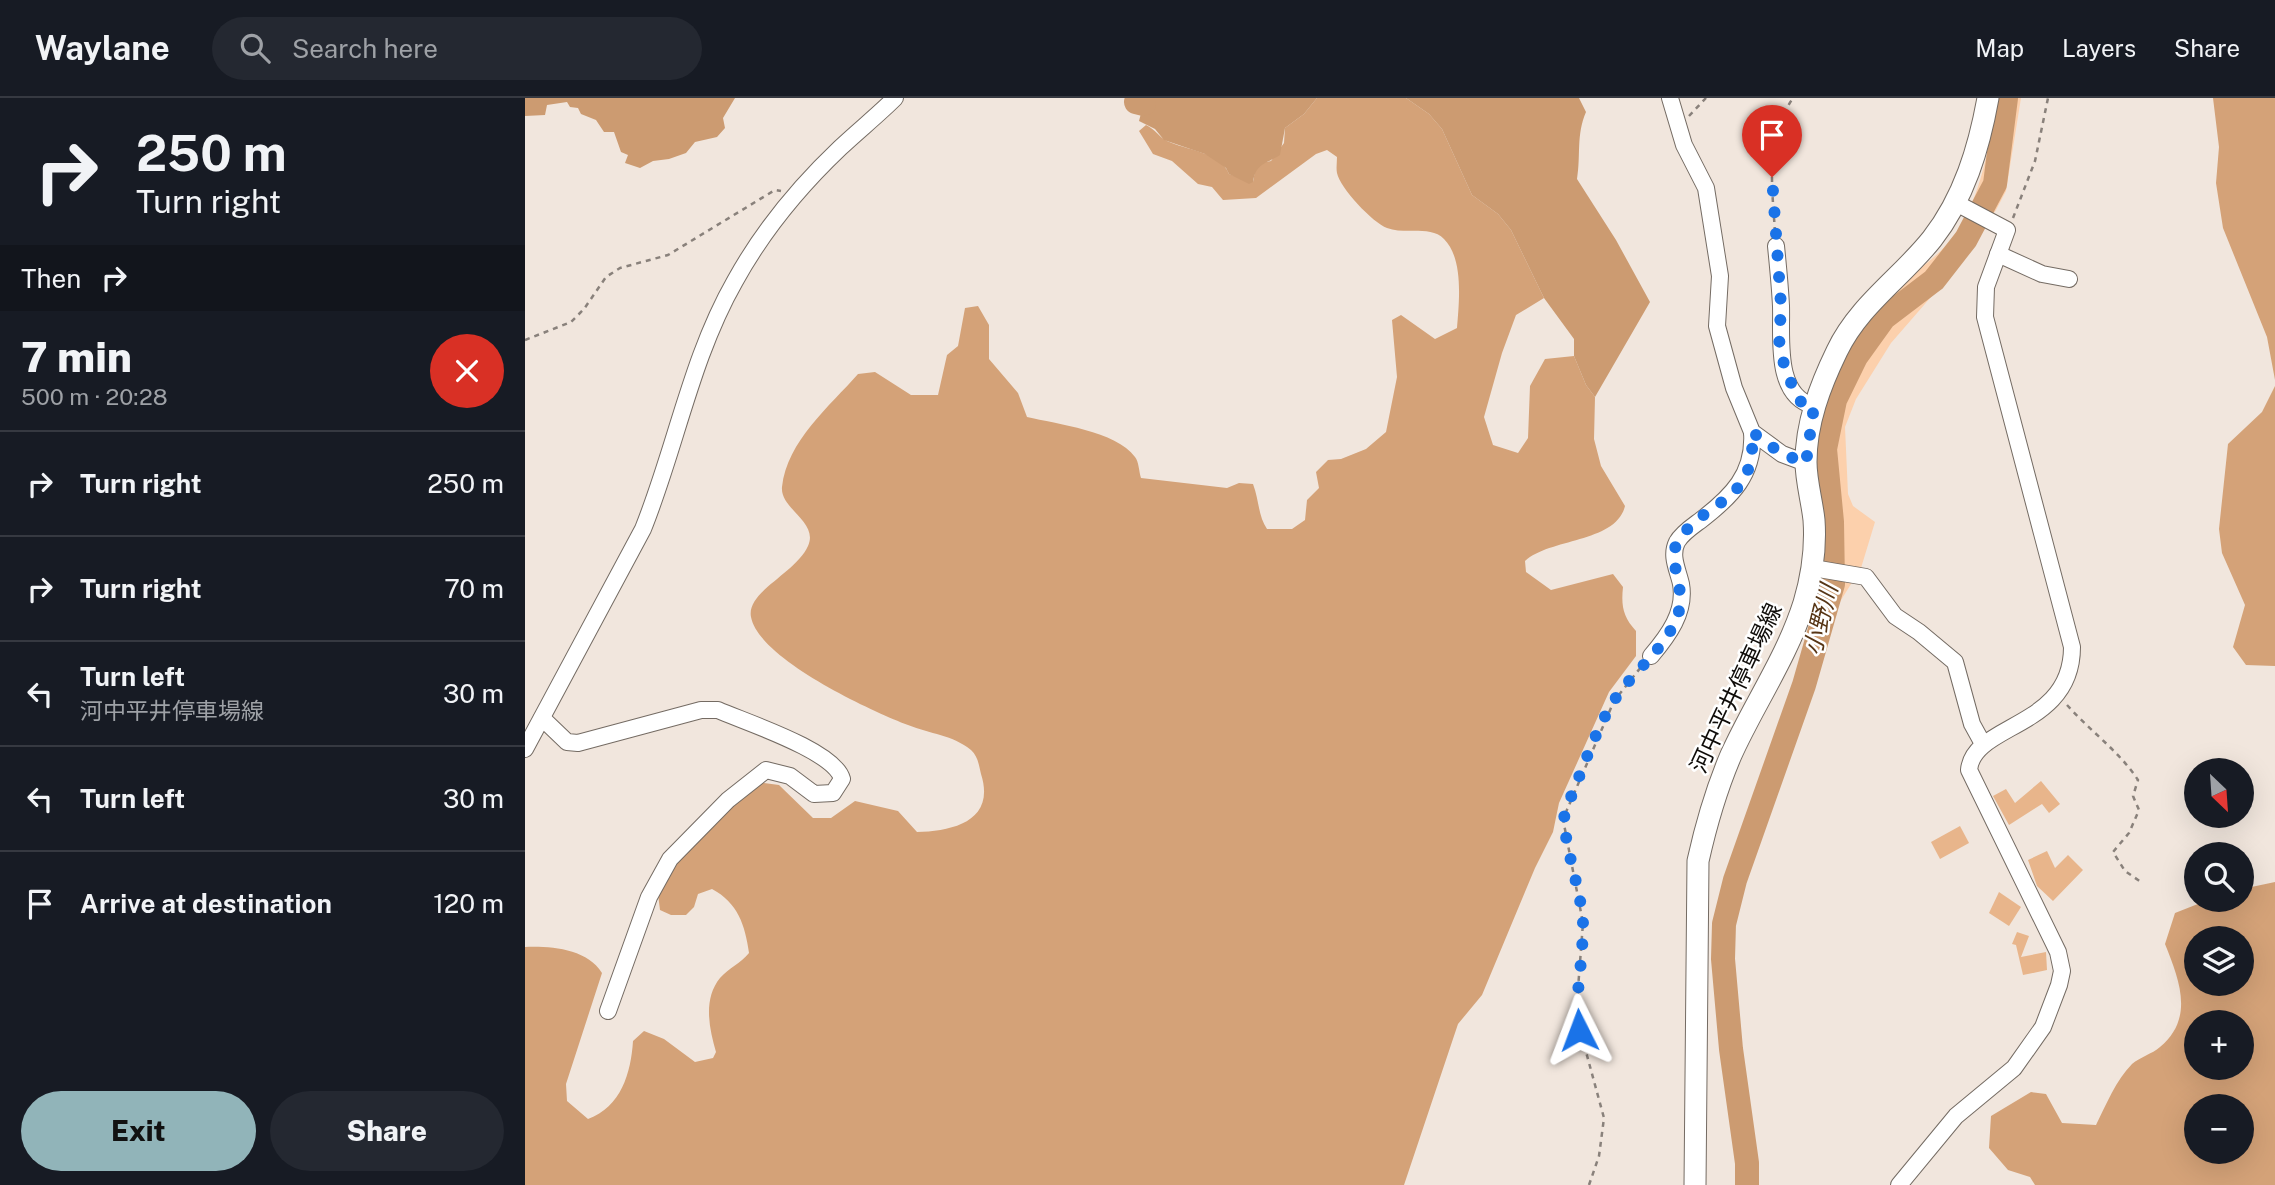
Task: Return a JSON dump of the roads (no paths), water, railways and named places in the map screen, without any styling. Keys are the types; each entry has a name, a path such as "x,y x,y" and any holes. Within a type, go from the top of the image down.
{"main road":[{"name":"河中平井停車場線","path":"1695,1185 1698,861 1718,788 1731,754 1786,649 1817,568 1806,463 1814,406 1837,349 1866,306 1960,206 1988,98"}],"street":[{"path":"525,749 643,529 658,492 691,380 734,281 763,236 798,193 839,149 895,98"},
{"path":"1651,656 1671,630 1679,613 1681,584 1674,554 1677,543 1729,499 1739,486 1749,461 1752,432 1734,388 1717,326 1720,276 1706,188 1669,98"},
{"path":"1899,1185 1956,1116 2014,1068 2050,1014 2062,971 2058,952 1969,770 1972,756 1983,744 2042,708 2058,694 2069,673 2071,647 1985,317 1986,287 1999,254 2001,227 1960,206"},
{"path":"1776,246 1781,315 1779,350 1796,396 1802,403 1814,406"},
{"path":"1999,254 2042,274 2069,279"},
{"path":"1752,432 1782,454 1806,463"},
{"path":"1817,568 1859,575 1870,582 1895,616 1955,662 1972,724 1983,744"},
{"path":"542,718 567,742 578,743 701,710 718,710 822,755 840,772 842,779 833,793 814,794 790,776 766,770 748,780 700,826 670,859 649,897 608,1010"}],"waterway":[{"name":"小野川","path":"1747,1185 1747,1163 1731,1049 1723,959 1724,924 1735,880 1804,685 1833,584 1832,522 1825,449 1835,400 1856,357 1884,318 1934,280 1966,239 1995,184 2006,98"},
{"path":"1136,102 1144,104"}]}
